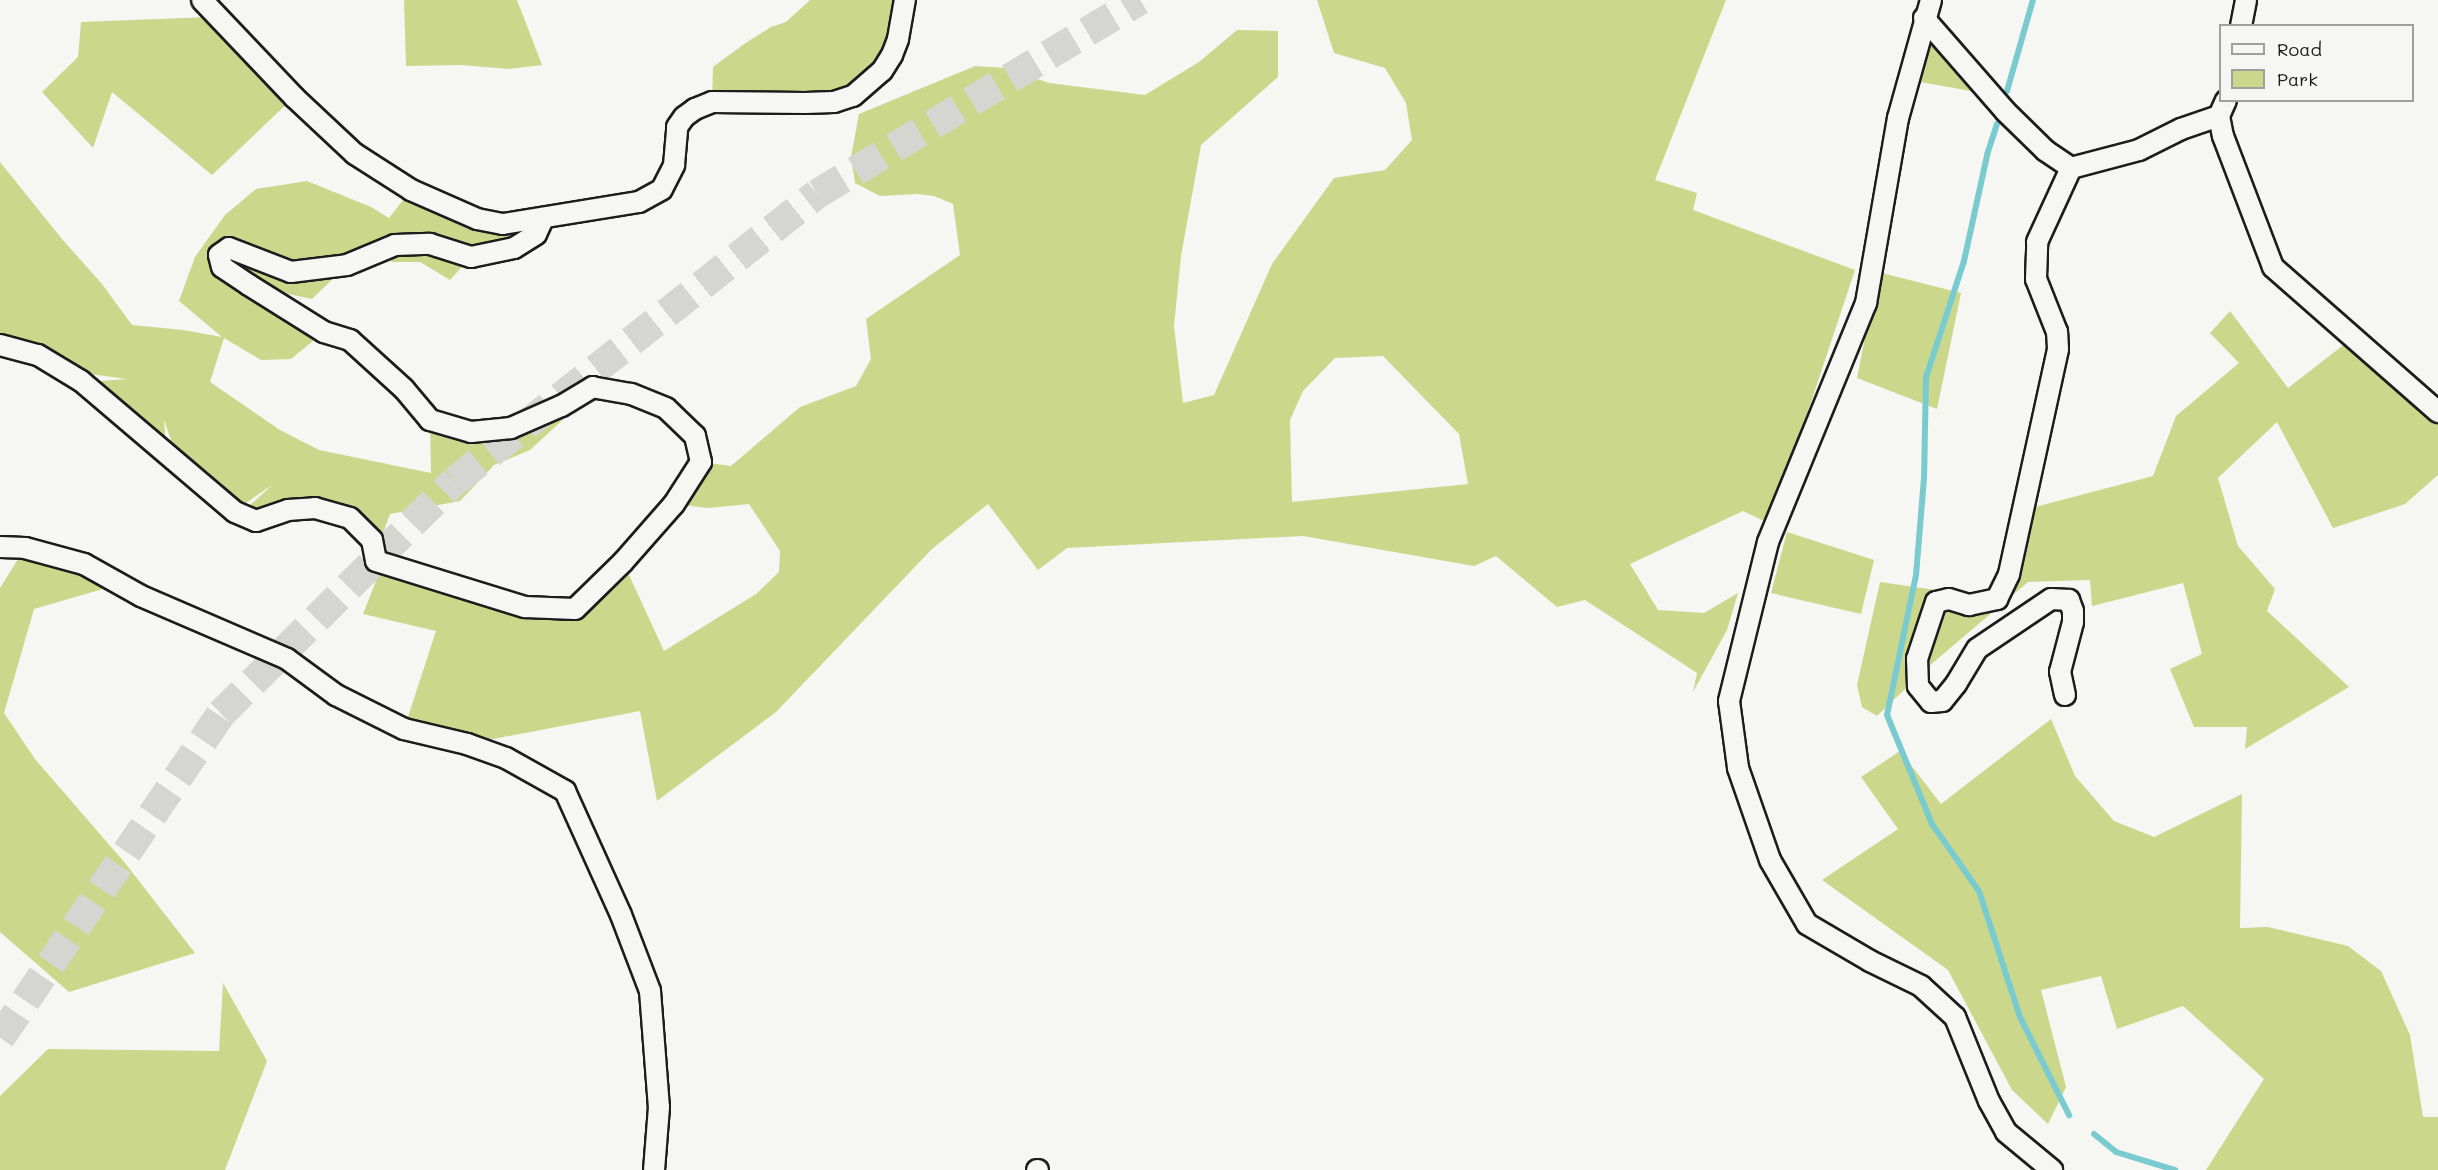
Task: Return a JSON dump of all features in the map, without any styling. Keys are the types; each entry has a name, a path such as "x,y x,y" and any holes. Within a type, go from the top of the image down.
{"street":[{"path":"201,0 303,105 355,154 411,190 477,219 503,224 639,202 662,189 674,165 677,127 694,109 712,102 834,102 853,96 882,71 892,54 898,39 905,0"},
{"path":"2241,24 2246,0"},
{"path":"1927,9 2005,111 2046,151 2072,168 2139,150 2223,108 2223,136 2273,267 2438,412"},
{"path":"1927,9 1898,118 1866,303 1797,465 1768,542 1729,701 1738,768 1770,860 1807,924 1870,961 1921,986 1955,1017 1989,1101 2006,1131 2052,1170"},
{"path":"2065,695 2060,672 2073,622 2073,611 2069,600 2051,599 1977,649 1956,684 1942,701 1930,702 1918,686 1917,659 1936,602 1949,599 1970,605 1997,599 2009,574 2058,349 2055,325 2036,279 2037,242 2072,168"},
{"path":"0,345 38,356 81,381 235,512 256,521 288,510 315,508 350,518 372,540 376,561 525,607 575,609 623,562 674,504 701,462 695,436 666,408 631,394 594,387 561,406 511,428 471,432 430,420 404,389 350,340 324,332 257,291 222,267 219,255 229,248 291,272 347,265 395,244 430,244 471,257 514,248 536,234 543,219"},
{"path":"0,547 25,548 84,564 141,596 287,660 336,695 404,729 467,744 506,758 566,791 621,915 650,991 659,1107 654,1170"}],"green space":[{"path":"404,0 517,0 542,65 509,69 461,65 406,66"},
{"path":"810,0 905,0 898,39 853,96 712,102 713,67 771,27 786,22"},
{"path":"1317,0 1726,0 1655,180 1697,193 1693,210 1855,270 1794,453 1766,522 1743,511 1630,564 1658,610 1704,613 1738,593 1727,630 1693,692 1697,673 1585,600 1557,607 1496,556 1474,566 1303,536 1067,548 1038,570 988,504 932,549 776,712 657,801 640,711 467,744 404,729 436,631 363,614 381,568 575,609 623,562 664,651 756,594 779,572 780,551 749,504 709,508 674,504 701,462 731,466 800,407 856,386 871,359 866,319 960,255 953,204 934,196 917,194 880,196 855,183 851,157 859,114 975,66 1006,68 1049,83 1145,95 1199,62 1237,30 1278,31 1278,77 1201,145 1181,256 1174,326 1183,403 1214,395 1272,264 1334,178 1385,170 1412,140 1406,103 1385,68 1334,53","holes":["1383,356 1459,434 1468,484 1292,502 1290,420 1303,391 1335,358"]},
{"path":"210,17 294,97 212,175 112,92 93,148 42,92 78,57 81,22"},
{"path":"1930,39 1976,92 1915,81"},
{"path":"0,162 62,239 102,284 132,325 222,337 179,301 195,257 225,215 256,189 307,181 371,207 389,218 411,190 502,225 514,248 471,257 450,280 420,262 391,262 395,245 347,265 312,299 251,286 324,332 291,359 261,360 224,338 210,382 280,430 319,450 431,473 430,420 471,432 593,387 631,394 580,404 530,450 494,465 460,501 390,514 378,546 352,517 256,518 244,511 272,485 237,509 177,457 164,420 166,446 89,382 127,379 82,373 0,341"},
{"path":"1878,272 1961,293 1937,409 1857,378"},
{"path":"2230,311 2288,388 2346,343 2438,419 2438,475 2405,504 2333,528 2277,422 2218,478 2238,546 2275,589 2267,611 2349,687 2245,749 2247,727 2194,727 2170,669 2202,654 2183,583 2092,606 2090,580 2028,582 1928,667 1877,716 1862,707 1857,685 1880,582 1991,598 2027,509 2153,476 2176,416 2239,363 2210,333"},
{"path":"1787,532 1874,560 1861,614 1771,593"},
{"path":"25,548 120,584 34,609 4,713 35,759 125,863 195,953 69,992 0,932 0,588"},
{"path":"2051,719 2075,776 2114,821 2154,837 2242,794 2240,928 2268,927 2348,946 2381,971 2410,1035 2423,1117 2438,1117 2438,1170 2206,1170 2264,1079 2183,1006 2117,1029 2101,976 2041,990 2066,1087 2048,1124 2012,1090 1948,970 1822,880 1898,829 1861,777 1900,751 1941,804"},
{"path":"223,983 267,1061 225,1170 0,1170 0,1096 48,1049 219,1051"}],"waterway":[{"path":"2007,91 2033,0"},
{"path":"1997,124 1988,151 1964,261 1926,377 1924,478 1916,575 1887,715 1932,824 1979,891 2020,1017 2069,1115"},
{"path":"2094,1134 2116,1152 2175,1170"}],"tunnel":[{"path":"0,1038 221,714 455,481 817,194 1140,0"}]}
